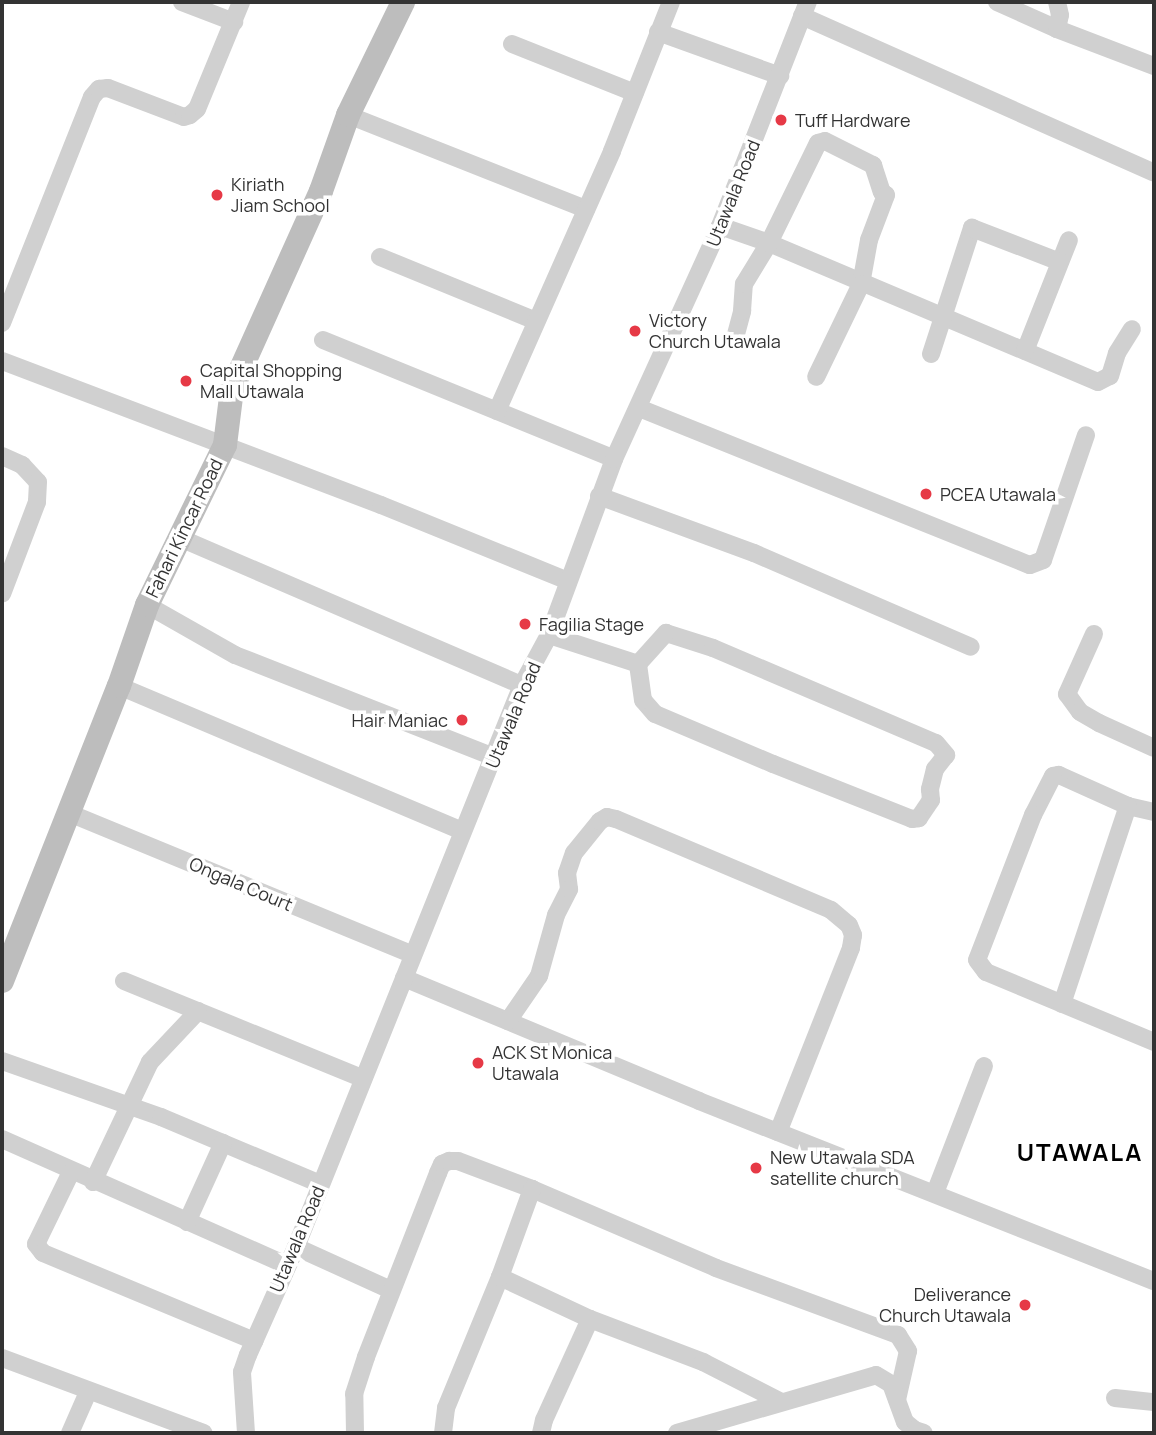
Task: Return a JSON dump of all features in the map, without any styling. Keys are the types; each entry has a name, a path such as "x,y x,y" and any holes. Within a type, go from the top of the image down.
{"street":[{"path":"182,2 233,22"},
{"path":"2,323 92,97 99,89 108,88 184,117 190,115 197,109 241,2"},
{"name":"Fahari Kincar Road","path":"2,981 119,686 147,605 225,445 232,389 321,191 348,115 403,2"},
{"path":"497,411 586,209 671,2"},
{"path":"997,2 1057,29 1154,65"},
{"path":"1057,2 1060,15 1057,29"},
{"path":"805,9 1154,173"},
{"name":"Utawala Road","path":"246,1433 242,1372 254,1341 296,1247 523,685 549,635 614,460 720,226 805,9"},
{"path":"658,32 780,76"},
{"path":"512,44 635,93"},
{"path":"348,115 586,209"},
{"path":"735,338 742,311 744,284 769,243 818,143 825,141 873,164 882,192 886,195 869,240 861,284 816,377"},
{"path":"720,226 769,243 1098,382 1106,381 1117,352 1132,329"},
{"path":"931,354 945,318 955,275 972,228 1060,262"},
{"path":"1025,351 1069,240"},
{"path":"380,257 536,321"},
{"path":"323,340 614,460"},
{"path":"2,361 225,445 568,581"},
{"path":"639,408 1030,565 1043,560 1086,435"},
{"path":"2,456 22,465 38,482 37,502 2,594"},
{"path":"599,496 754,553 971,647"},
{"path":"180,538 523,685"},
{"path":"147,605 235,655 494,757"},
{"path":"666,633 673,634 936,743 946,755 935,769 930,789 931,800 919,818 912,819 655,714 643,700 638,664 660,637 666,633"},
{"path":"1094,634 1067,694 1080,712 1154,748"},
{"path":"549,635 638,664"},
{"path":"119,686 463,831"},
{"path":"1154,812 1128,806 1059,775 1048,781 978,953 980,966 986,972 1154,1042"},
{"path":"1062,1004 1128,806"},
{"name":"Ongala Court","path":"69,813 413,956"},
{"path":"508,1021 539,976 556,915 569,889 567,873 574,853 600,821 607,817 617,818 831,910 849,925 853,935 851,948 778,1132"},
{"path":"404,978 778,1132 1154,1281"},
{"path":"124,981 362,1078"},
{"path":"93,1182 150,1062 198,1011"},
{"path":"2,1061 130,1106 320,1184"},
{"path":"935,1194 984,1066"},
{"path":"2,1139 93,1182 287,1265"},
{"path":"187,1222 223,1143"},
{"path":"355,1433 354,1394 391,1290 442,1164 458,1161 532,1189 716,1268 898,1335 908,1350 897,1400"},
{"path":"71,1172 36,1244 38,1249 254,1341"},
{"path":"443,1433 446,1408 500,1278 532,1189"},
{"path":"296,1247 391,1290"},
{"path":"500,1278 590,1319 703,1362 781,1402"},
{"path":"541,1433 590,1319"},
{"path":"2,1358 88,1392 163,1426 204,1433"},
{"path":"677,1433 876,1375 891,1384 905,1422 924,1433"},
{"path":"69,1433 88,1392"},
{"path":"1115,1398 1154,1402"}],"place":[{"name":"Tuff Hardware","path":"781,120"},
{"name":"Kiriath Jiam School","path":"217,195"},
{"name":"Victory Church Utawala","path":"635,331"},
{"name":"Capital Shopping Mall Utawala","path":"186,381"},
{"name":"PCEA Utawala","path":"926,494"},
{"name":"Fagilia Stage","path":"525,624"},
{"name":"Hair Maniac","path":"462,720"},
{"name":"ACK St Monica Utawala","path":"478,1063"},
{"name":"New Utawala SDA satellite church","path":"756,1168"},
{"name":"Deliverance Church Utawala","path":"1025,1305"}],"district":[{"name":"UTAWALA","path":"1080,1152"}]}
